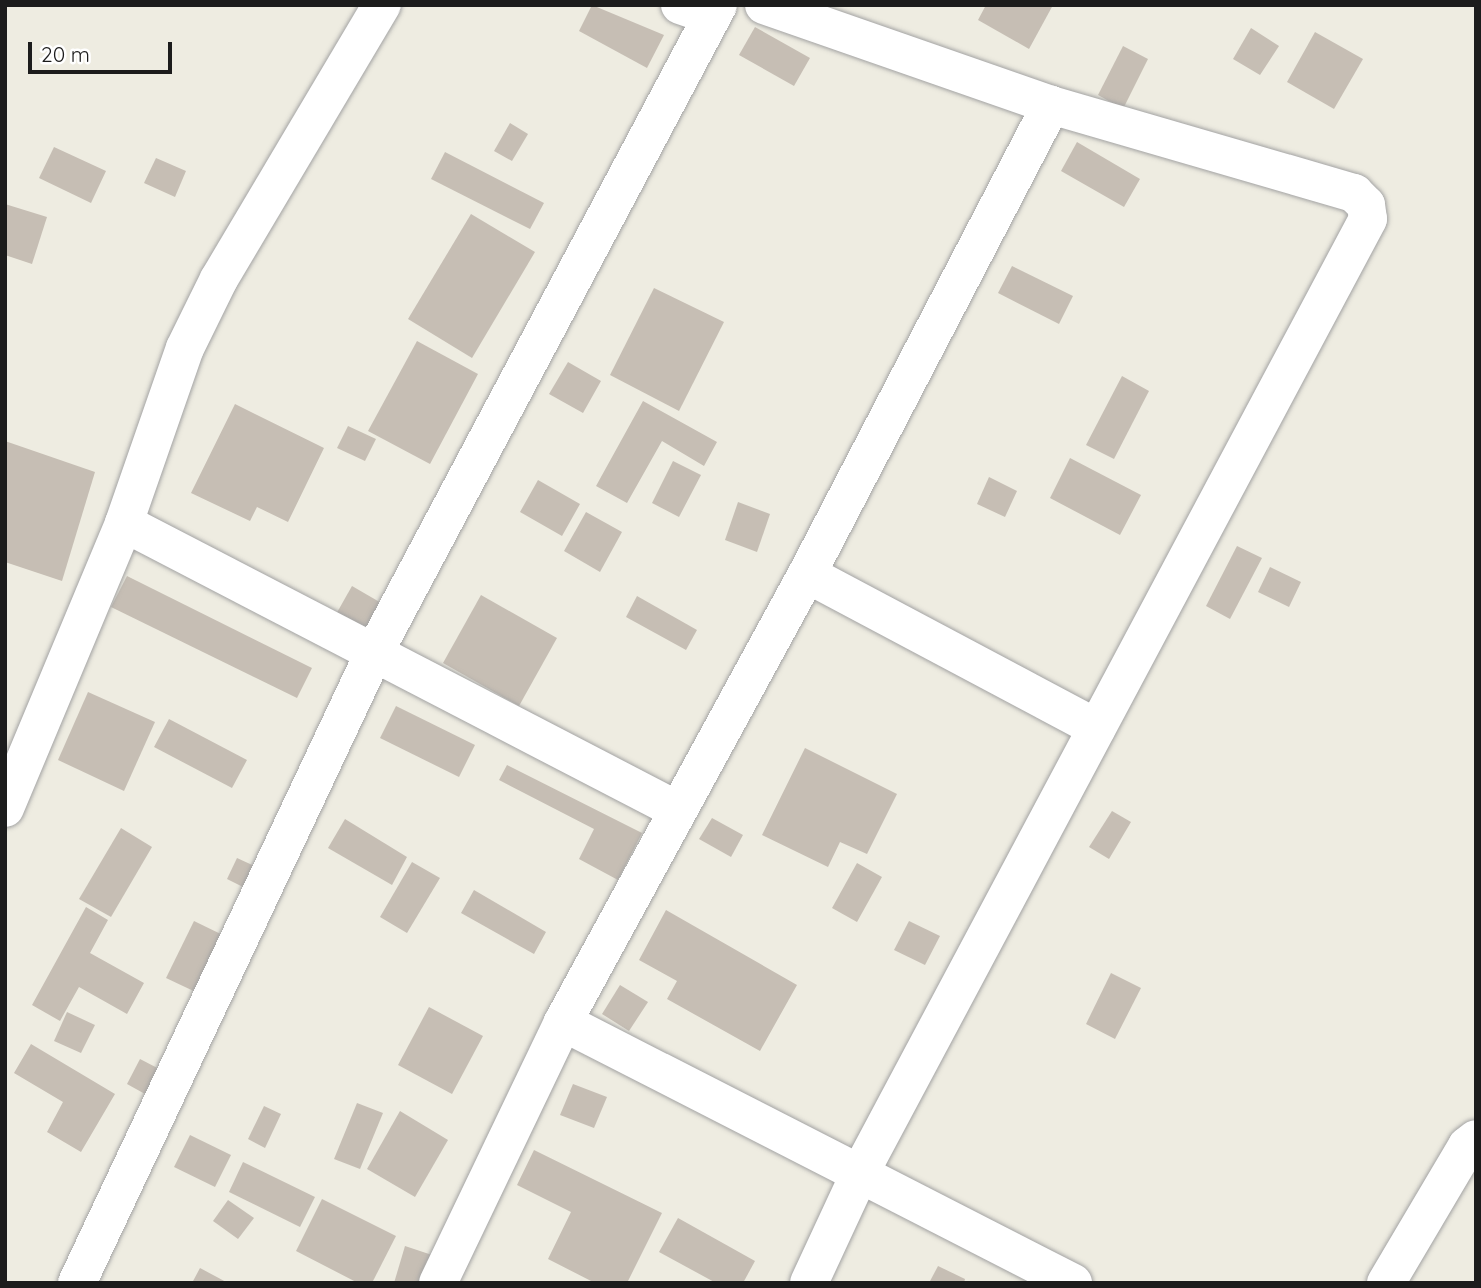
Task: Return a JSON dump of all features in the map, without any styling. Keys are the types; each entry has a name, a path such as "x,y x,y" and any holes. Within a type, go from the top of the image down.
{"street":[{"path":"5,808 124,523 185,348 219,279 382,5"},
{"path":"764,5 1051,105 1354,193 1366,205 1368,219 860,1173 809,1283"},
{"path":"77,1283 374,651 704,9"},
{"path":"439,1283 563,1022 807,574 1051,105"},
{"path":"124,523 677,810"},
{"path":"807,574 1097,728"},
{"path":"563,1022 1073,1283"},
{"path":"1386,1283 1466,1146 1476,1139"}],"building":[{"path":"592,5 664,35 647,68 579,31"},
{"path":"986,5 1053,5 1029,49 978,20"},
{"path":"755,27 810,58 794,86 739,55"},
{"path":"1251,28 1279,46 1260,75 1233,59"},
{"path":"1315,32 1363,59 1334,109 1287,82"},
{"path":"1123,46 1148,59 1123,109 1098,95"},
{"path":"510,123 528,134 512,161 494,151"},
{"path":"1077,142 1140,179 1124,207 1061,171"},
{"path":"54,147 106,171 91,203 39,178"},
{"path":"445,152 544,203 530,229 431,179"},
{"path":"156,158 186,171 175,197 144,183"},
{"path":"5,204 47,217 32,264 5,255"},
{"path":"471,214 535,252 472,358 408,319"},
{"path":"1012,266 1073,296 1059,324 998,293"},
{"path":"654,288 724,322 679,411 610,375"},
{"path":"417,341 478,374 430,464 368,431"},
{"path":"568,362 601,381 583,413 549,394"},
{"path":"1122,376 1149,391 1114,459 1086,445"},
{"path":"643,401 717,442 704,466 662,441 627,503 596,486"},
{"path":"235,404 324,448 288,522 257,507 250,521 191,493"},
{"path":"348,426 376,439 365,461 337,448"},
{"path":"5,441 95,472 62,581 5,562"},
{"path":"1070,458 1141,495 1120,535 1050,498"},
{"path":"673,461 701,475 679,517 652,503"},
{"path":"989,477 1017,491 1005,517 977,504"},
{"path":"538,480 580,504 562,536 520,512"},
{"path":"738,502 770,514 757,552 725,540"},
{"path":"586,512 622,532 600,572 564,551"},
{"path":"1237,546 1262,558 1230,619 1206,606"},
{"path":"1270,567 1301,582 1289,607 1258,592"},
{"path":"127,576 312,668 297,698 111,607"},
{"path":"352,586 383,604 365,634 335,616"},
{"path":"481,595 557,638 519,706 443,663"},
{"path":"637,596 697,630 686,650 626,617"},
{"path":"88,692 155,722 124,791 58,760"},
{"path":"396,706 475,745 459,777 380,738"},
{"path":"169,719 247,760 232,788 154,747"},
{"path":"805,748 897,794 867,854 840,842 828,867 762,835"},
{"path":"507,765 642,833 618,880 579,859 594,829 499,780"},
{"path":"1112,811 1131,822 1109,859 1089,847"},
{"path":"712,818 743,835 731,857 699,839"},
{"path":"345,819 407,857 392,885 328,848"},
{"path":"121,828 152,847 111,917 79,899"},
{"path":"237,858 263,870 253,892 227,879"},
{"path":"412,862 440,878 407,933 380,917"},
{"path":"857,863 882,877 857,922 832,908"},
{"path":"474,890 546,932 534,954 461,913"},
{"path":"86,907 108,920 90,953 144,983 127,1014 79,987 60,1021 32,1005"},
{"path":"666,910 797,985 760,1051 667,999 677,981 639,960"},
{"path":"194,921 231,939 202,995 166,978"},
{"path":"909,921 940,936 925,965 894,950"},
{"path":"1111,973 1141,988 1115,1039 1086,1024"},
{"path":"620,985 648,1002 629,1031 602,1014"},
{"path":"429,1007 483,1036 452,1094 398,1065"},
{"path":"67,1012 95,1025 81,1053 54,1041"},
{"path":"31,1044 115,1094 81,1152 47,1132 63,1102 14,1073"},
{"path":"140,1059 167,1073 154,1099 127,1084"},
{"path":"573,1084 607,1097 594,1128 560,1115"},
{"path":"357,1103 383,1113 360,1169 334,1159"},
{"path":"264,1106 281,1114 265,1148 248,1139"},
{"path":"400,1111 448,1140 415,1197 367,1169"},
{"path":"190,1135 231,1155 215,1187 174,1167"},
{"path":"534,1150 662,1213 627,1283 595,1283 548,1259 571,1212 517,1185"},
{"path":"243,1162 315,1197 300,1227 229,1192"},
{"path":"322,1199 396,1236 372,1283 358,1283 296,1251"},
{"path":"228,1200 254,1218 238,1239 213,1221"},
{"path":"678,1218 755,1261 743,1283 716,1283 659,1252"},
{"path":"405,1246 432,1255 423,1283 394,1283"},
{"path":"938,1266 965,1279 964,1283 929,1283"},
{"path":"200,1268 228,1283 192,1283"}]}
